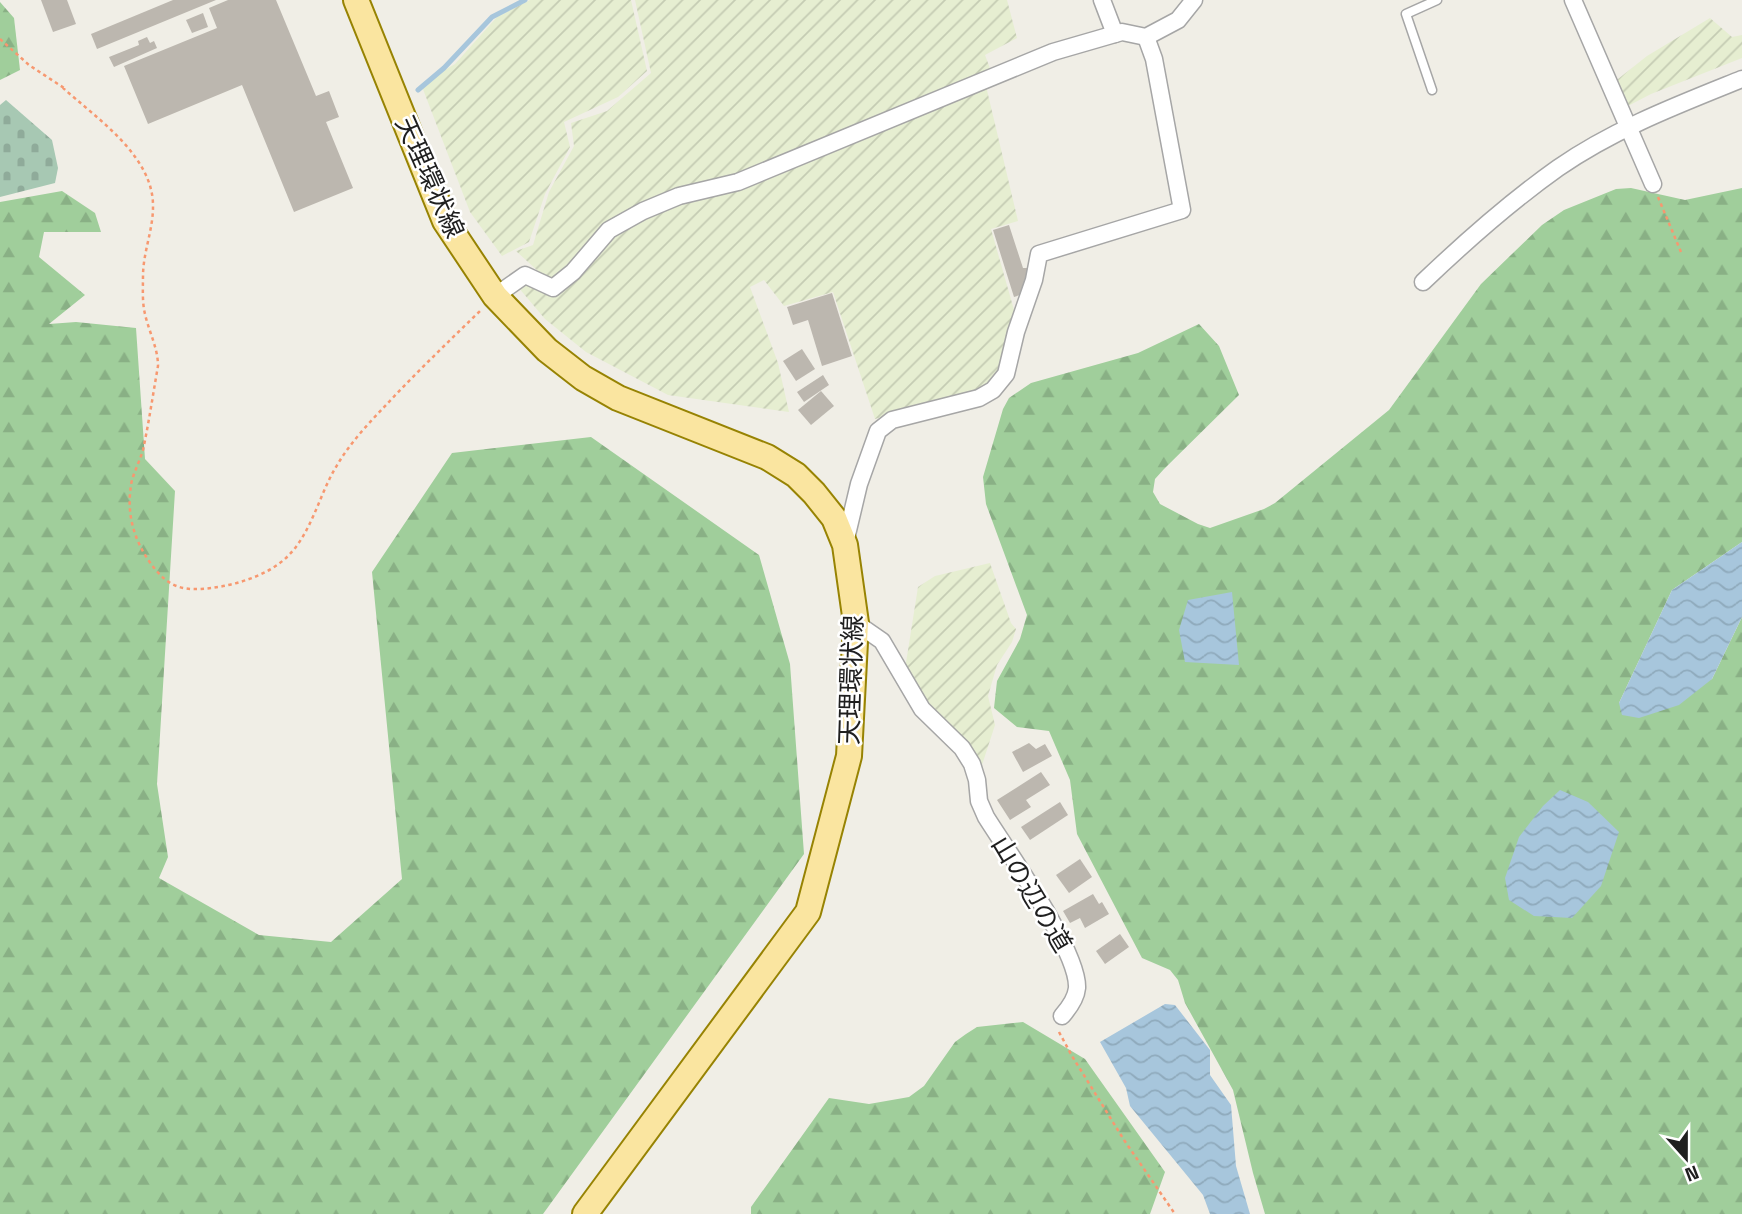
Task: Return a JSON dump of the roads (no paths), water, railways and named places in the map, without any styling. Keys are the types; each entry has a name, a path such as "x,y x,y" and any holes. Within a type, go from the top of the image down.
{"main road":[{"name":"天理環状線","path":"356,0 445,221 495,296 547,350 583,377 618,398 767,457 796,475 834,518 845,545 856,623 849,756 808,912 585,1214"}],"street":[{"path":"1102,0 1115,34"},
{"path":"495,296 525,275 552,288 573,272 609,230 643,211 679,196 738,182 1053,52 1122,32 1146,37 1178,20 1194,0"},
{"path":"1573,0 1653,184"},
{"path":"845,545 859,484 878,431 892,420 979,398 992,390 1006,374 1016,332 1034,281 1039,254 1182,211 1154,60 1146,37"},
{"path":"1423,282 1479,228 1560,166 1628,127 1742,79"},
{"name":"山の辺の道","path":"856,623 882,642 922,709 962,748 972,764 979,801 986,817 1067,948 1077,989 1071,1006 1062,1016"}],"lane":[{"path":"1432,90 1406,15 1437,0"}],"water":[{"path":"1742,542 1742,617 1712,679 1679,705 1639,718 1622,715 1619,703 1672,590"},
{"path":"1232,592 1239,665 1185,662 1179,630 1188,600"},
{"path":"1560,790 1588,802 1619,832 1601,886 1572,918 1534,916 1509,900 1505,878 1519,837 1543,806"},
{"path":"1165,1004 1175,1005 1210,1050 1210,1075 1231,1105 1236,1166 1250,1214 1210,1214 1203,1195 1130,1106 1126,1088 1100,1042"}],"waterway":[{"path":"418,90 444,68 492,17 525,0"}]}
